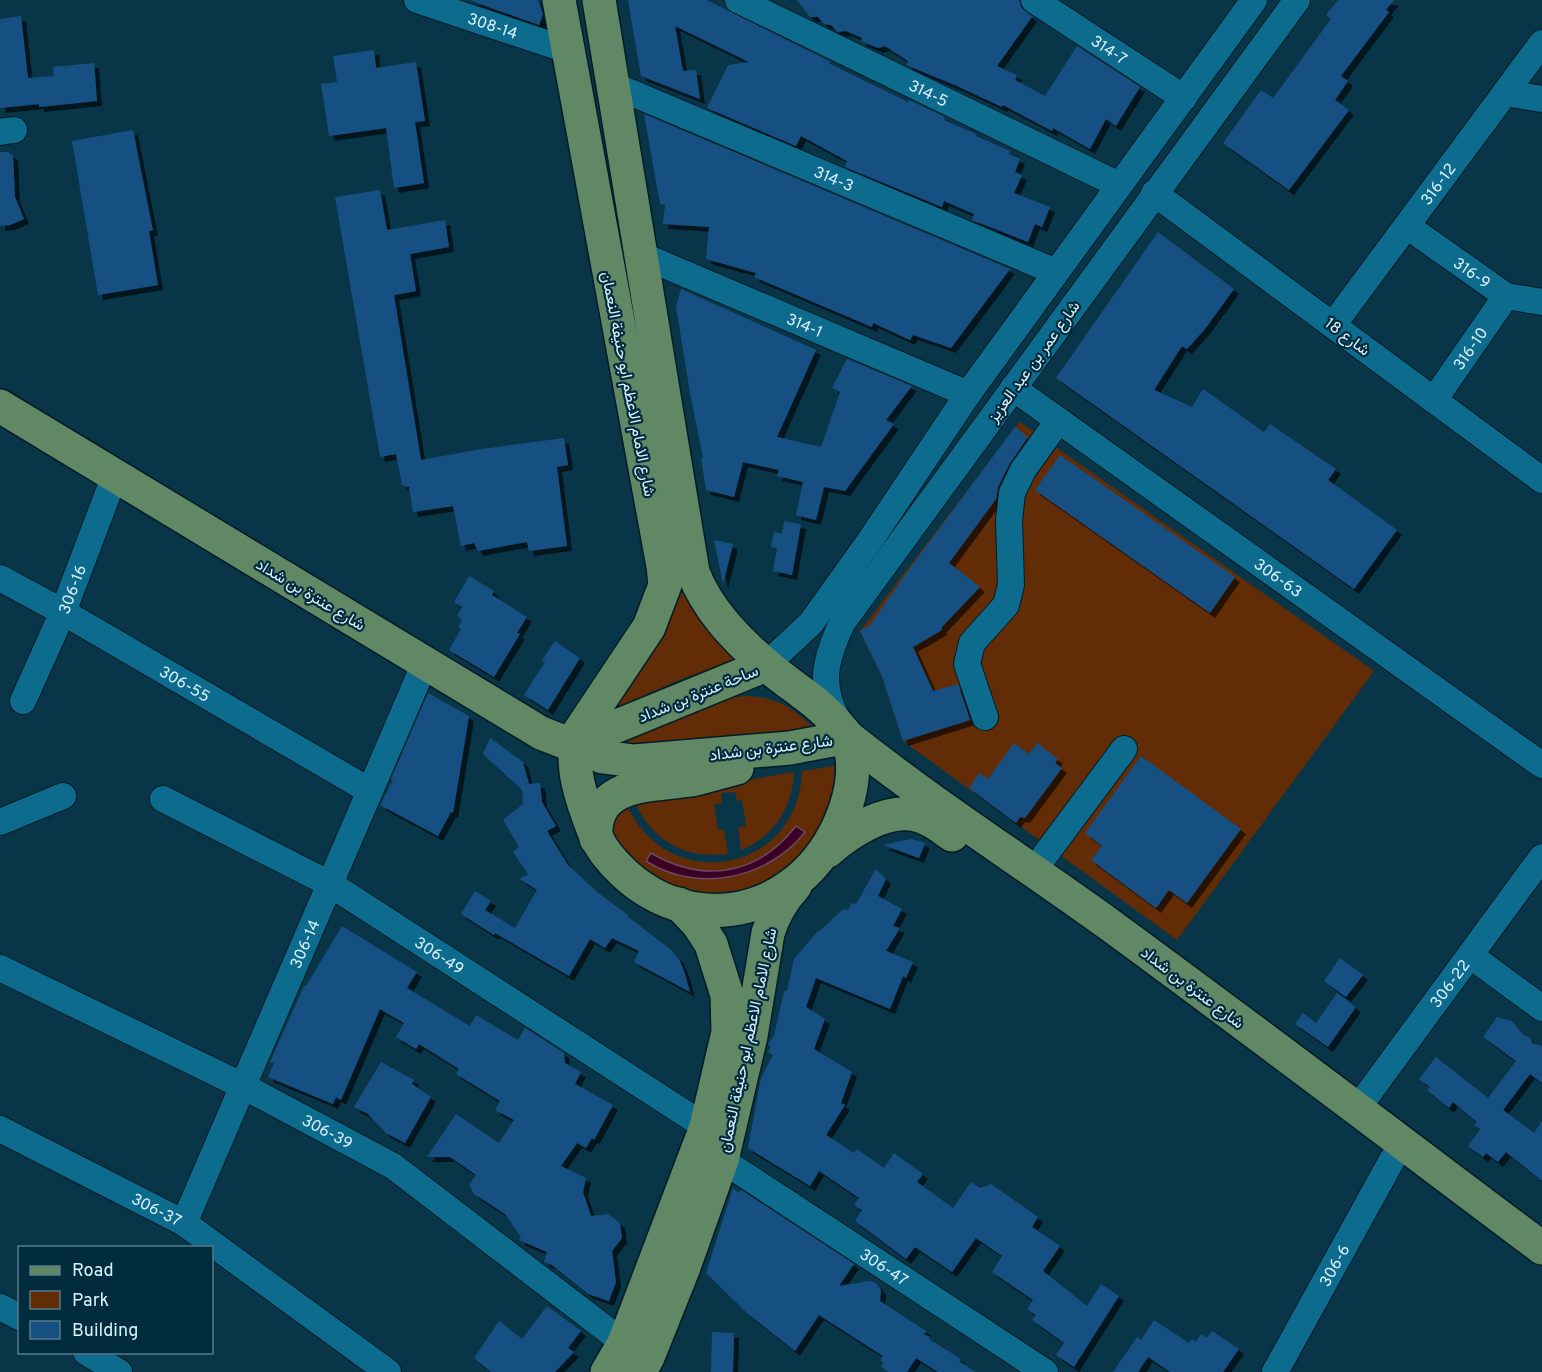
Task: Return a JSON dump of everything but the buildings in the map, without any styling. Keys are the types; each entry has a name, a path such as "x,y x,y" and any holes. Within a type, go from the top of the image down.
{"main road":[{"name":"شارع الامام الاعظم ابو حنيفة النعمان","path":"559,0 665,585 649,627 587,719 579,732 575,747"},
{"name":"شارع الامام الاعظم ابو حنيفة النعمان","path":"599,0 693,572 708,604 731,631 766,664"},
{"name":"شارع عنترة بن شداد","path":"0,406 541,733 575,747 603,757 634,761 790,748 848,737 895,775 1034,870 1542,1248"},
{"name":"ساحة عنترة بن شداد","path":"575,747 596,735 766,664 814,700 848,737"},
{"path":"575,747 576,774 582,800 596,839 608,856 631,879 663,899 690,908 719,911 747,907 774,897 808,871 833,837 847,807 852,781 852,760 848,737"},
{"path":"596,839 597,818 606,805 623,790 694,779 739,767 790,748"},
{"name":"شارع عنترة بن شداد","path":"808,871 852,832 882,819 901,814 916,815 935,823 1542,1271"},
{"name":"شارع الامام الاعظم ابو حنيفة النعمان","path":"640,1372 684,1267 722,1160 751,1036 768,933 783,900 808,871"},
{"name":"شارع الامام الاعظم ابو حنيفة النعمان","path":"607,1372 624,1343 706,1127 728,1032 727,995 711,944 698,924 679,904"}],"street":[{"name":"308-14","path":"417,0 567,50"},
{"name":"314-5","path":"738,0 1119,185"},
{"name":"314-7","path":"1034,0 1184,98"},
{"name":"شارع عمر بن عبد العزيز","path":"766,664 811,623 871,539 968,394 1254,0"},
{"name":"شارع عمر بن عبد العزيز","path":"848,737 835,715 826,689 825,670 830,650 842,623 1296,0"},
{"name":"316-12","path":"1333,325 1542,43"},
{"name":"314-3","path":"613,85 1056,272"},
{"path":"1505,93 1542,99"},
{"name":"شارع 18","path":"1154,193 1542,480"},
{"name":"316-9","path":"1407,226 1506,296 1542,302"},
{"name":"314-1","path":"641,255 968,394"},
{"name":"316-10","path":"1434,400 1506,296"},
{"name":"306-63","path":"1013,388 1542,765"},
{"path":"985,717 967,664 972,643 1006,605 1011,585 1009,519 1012,493 1023,470 1058,421"},
{"name":"306-16","path":"23,701 63,612 115,475"},
{"name":"306-55","path":"0,578 63,612 370,791"},
{"name":"306-14","path":"184,1223 425,663"},
{"path":"1034,870 1125,749"},
{"path":"0,822 63,796"},
{"name":"306-49","path":"163,799 330,884 706,1127"},
{"name":"306-22","path":"1357,1109 1542,857"},
{"path":"1471,956 1542,1008"},
{"name":"306-39","path":"0,968 243,1086 393,1166 624,1343"},
{"name":"306-37","path":"0,1129 184,1223 388,1372"},
{"name":"306-47","path":"722,1160 1045,1372"},
{"name":"306-6","path":"1275,1372 1392,1160"},
{"path":"0,1307 18,1316"},
{"path":"88,1354 119,1372"}],"green space":[{"path":"1020,422 1374,671 1177,940 903,741 882,676 860,631"},
{"path":"679,578 694,610 716,640 739,659 684,678 612,709"},
{"path":"746,696 768,699 784,705 816,729 629,746 620,743 729,698"},
{"path":"834,766 833,799 825,826 796,868 743,898 694,900 626,866 604,817 626,803 645,833 670,852 698,861 728,861 756,851 779,833 795,806 802,771"},
{"path":"794,772 790,797 780,819 763,837 741,850 738,827 746,826 742,800 737,801 735,792 721,793 722,803 714,805 718,830 724,830 728,854 697,853 671,844 650,826 634,800"}],"shaded area":[{"path":"796,826 805,832 790,848 772,861 752,871 731,876 709,879 687,877 666,871 646,861 651,853 671,863 691,869 729,870 765,855"}]}
